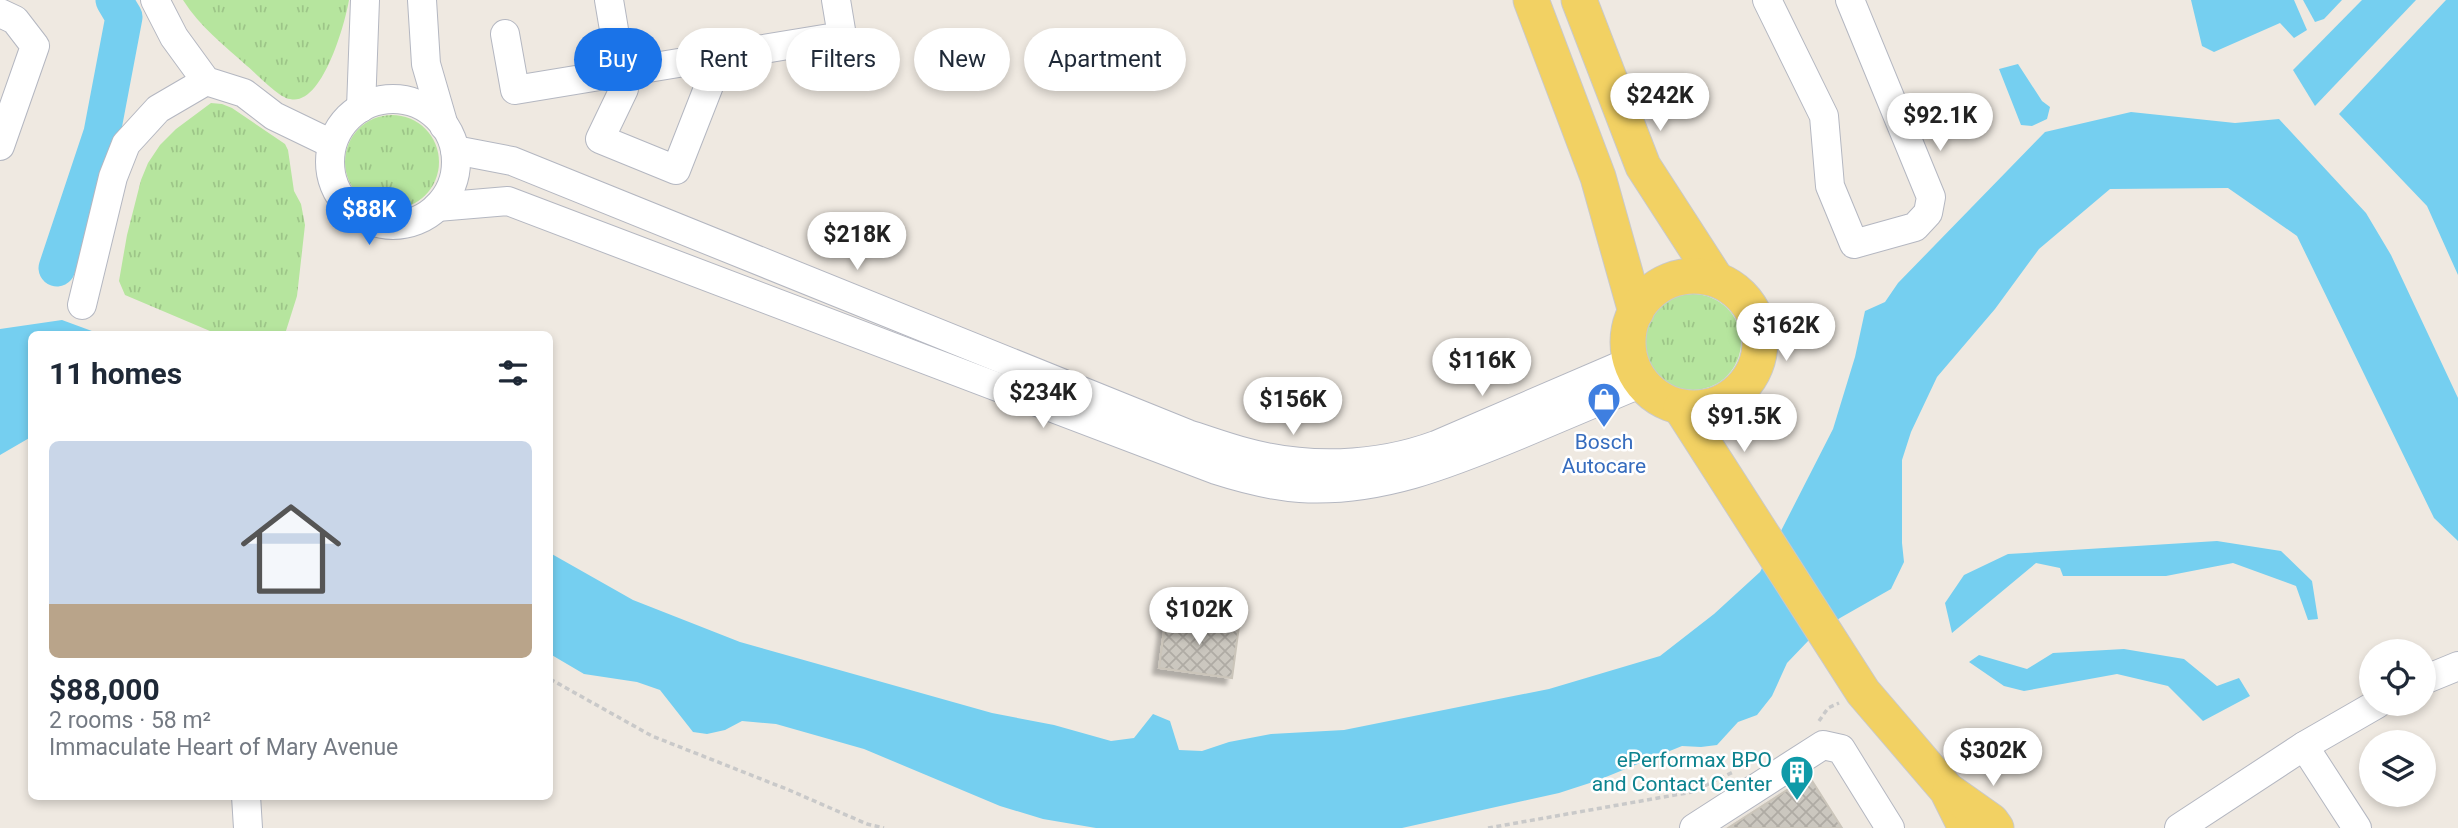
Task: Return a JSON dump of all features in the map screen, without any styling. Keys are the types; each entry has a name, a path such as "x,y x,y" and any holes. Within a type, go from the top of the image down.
{"main road":[{"path":"1531,0 1598,177 1636,312"},
{"path":"1579,0 1643,166 1716,279"},
{"path":"1693,275 1716,279 1744,297 1755,316 1760,338 1758,360 1749,380 1724,401 1703,408 1681,408 1656,396 1636,372 1628,344 1630,327 1636,312 1650,293 1670,280 1693,275"},
{"path":"1681,408 1863,692 1947,790 1983,826"}],"street":[{"path":"155,0 174,37 206,81 244,93 274,116 332,144"},
{"path":"361,108 365,0"},
{"path":"422,0 426,64 450,138 456,167 453,183 438,207 414,222 395,226 377,224 359,216 344,203 333,185 330,164 332,144 345,121 361,108 380,100 411,101 429,110 450,138 1188,434 1244,452 1279,459 1319,463 1405,456 1636,372"},
{"path":"610,0 614,28"},
{"path":"772,47 842,36 836,0"},
{"path":"1767,0 1824,116 1830,186 1854,244 1916,226 1928,213 1931,197 1850,0"},
{"path":"0,13 15,20 35,46 0,146"},
{"path":"505,34 515,90 574,79"},
{"path":"82,305 113,177 126,144 158,109 206,81"},
{"path":"623,91 600,139 676,170 707,91"},
{"path":"438,207 508,201 1216,470 1243,479 1278,485 1343,487 1414,475 1450,463 1636,372"},
{"path":"2436,677 2457,672"},
{"path":"2179,828 2304,746 2359,714"},
{"path":"1694,828 1823,745 1841,749 1891,828"},
{"path":"2304,746 2357,828"},
{"path":"246,800 248,828"}],"path":[{"path":"553,681 652,736 867,824 884,828"},
{"path":"1815,729 1828,708 1863,692"},
{"path":"1489,828 1692,792 1737,771"}],"green space":[{"path":"183,0 349,0 343,27 322,78 302,98 290,99 274,90 221,43"},
{"path":"211,103 222,104 285,144 294,191 301,204 305,225 297,296 286,331 210,331 125,295 119,281 141,180 160,145 176,129"},
{"path":"383,115 401,115 426,128 436,144 439,162 436,180 426,196 401,209 383,209 358,196 345,171 345,153 358,128"},
{"path":"1693,294 1711,298 1727,308 1737,324 1741,342 1737,360 1727,376 1711,386 1693,390 1675,386 1659,376 1649,360 1645,342 1649,324 1659,308 1675,298"}],"water":[{"path":"2191,0 2294,0 2307,30 2294,38 2280,23 2214,52 2202,46"},
{"path":"2303,0 2342,0 2324,19 2315,22"},
{"path":"2362,0 2416,0 2315,106 2293,70"},
{"path":"2446,0 2458,0 2458,275 2427,206 2339,114"},
{"path":"2018,64 2042,101 2050,107 2047,119 2032,126 2021,125 1999,69"},
{"path":"2131,112 2235,123 2279,119 2366,213 2391,255 2458,398 2458,541 2434,518 2297,236 2228,188 2110,189 2039,249 1995,309 1937,377 1911,432 1902,460 1904,562 1891,589 1840,618 1809,640 1787,663 1772,696 1757,715 1738,722 1717,745 1682,746 1559,793 1402,828 1096,828 1043,819 1000,806 864,749 776,724 742,721 725,730 707,734 693,732 660,690 637,682 584,674 553,656 553,555 633,600 740,642 992,713 1054,725 1111,741 1134,738 1153,714 1170,721 1179,750 1202,751 1229,742 1271,734 1344,730 1549,689 1660,656 1714,614 1760,572 1833,429 1855,357 1865,311 1885,302 1898,283 2045,132"},
{"path":"62,320 92,331 28,331 28,439 0,455 0,329"},
{"path":"2217,541 2281,551 2312,581 2318,619 2308,620 2296,586 2233,563 2166,576 2063,576 2060,568 2036,563 1952,633 1945,603 1964,575 2008,554"},
{"path":"2124,649 2184,659 2217,686 2239,678 2250,696 2203,721 2168,686 2117,674 2024,691 2004,686 1969,662 1979,655 2027,669 2053,653"}],"building":[{"path":"1166,616 1239,626 1232,678 1159,668"},
{"name":"ePerformax BPO and Contact Center","path":"1809,776 1842,828 1728,828"}],"waterway":[{"path":"57,268 102,133 124,17 114,0"}],"place":[{"name":"Bosch Autocare","path":"1604,429"},
{"name":"ePerformax BPO and Contact Center","path":"1797,802"}]}
